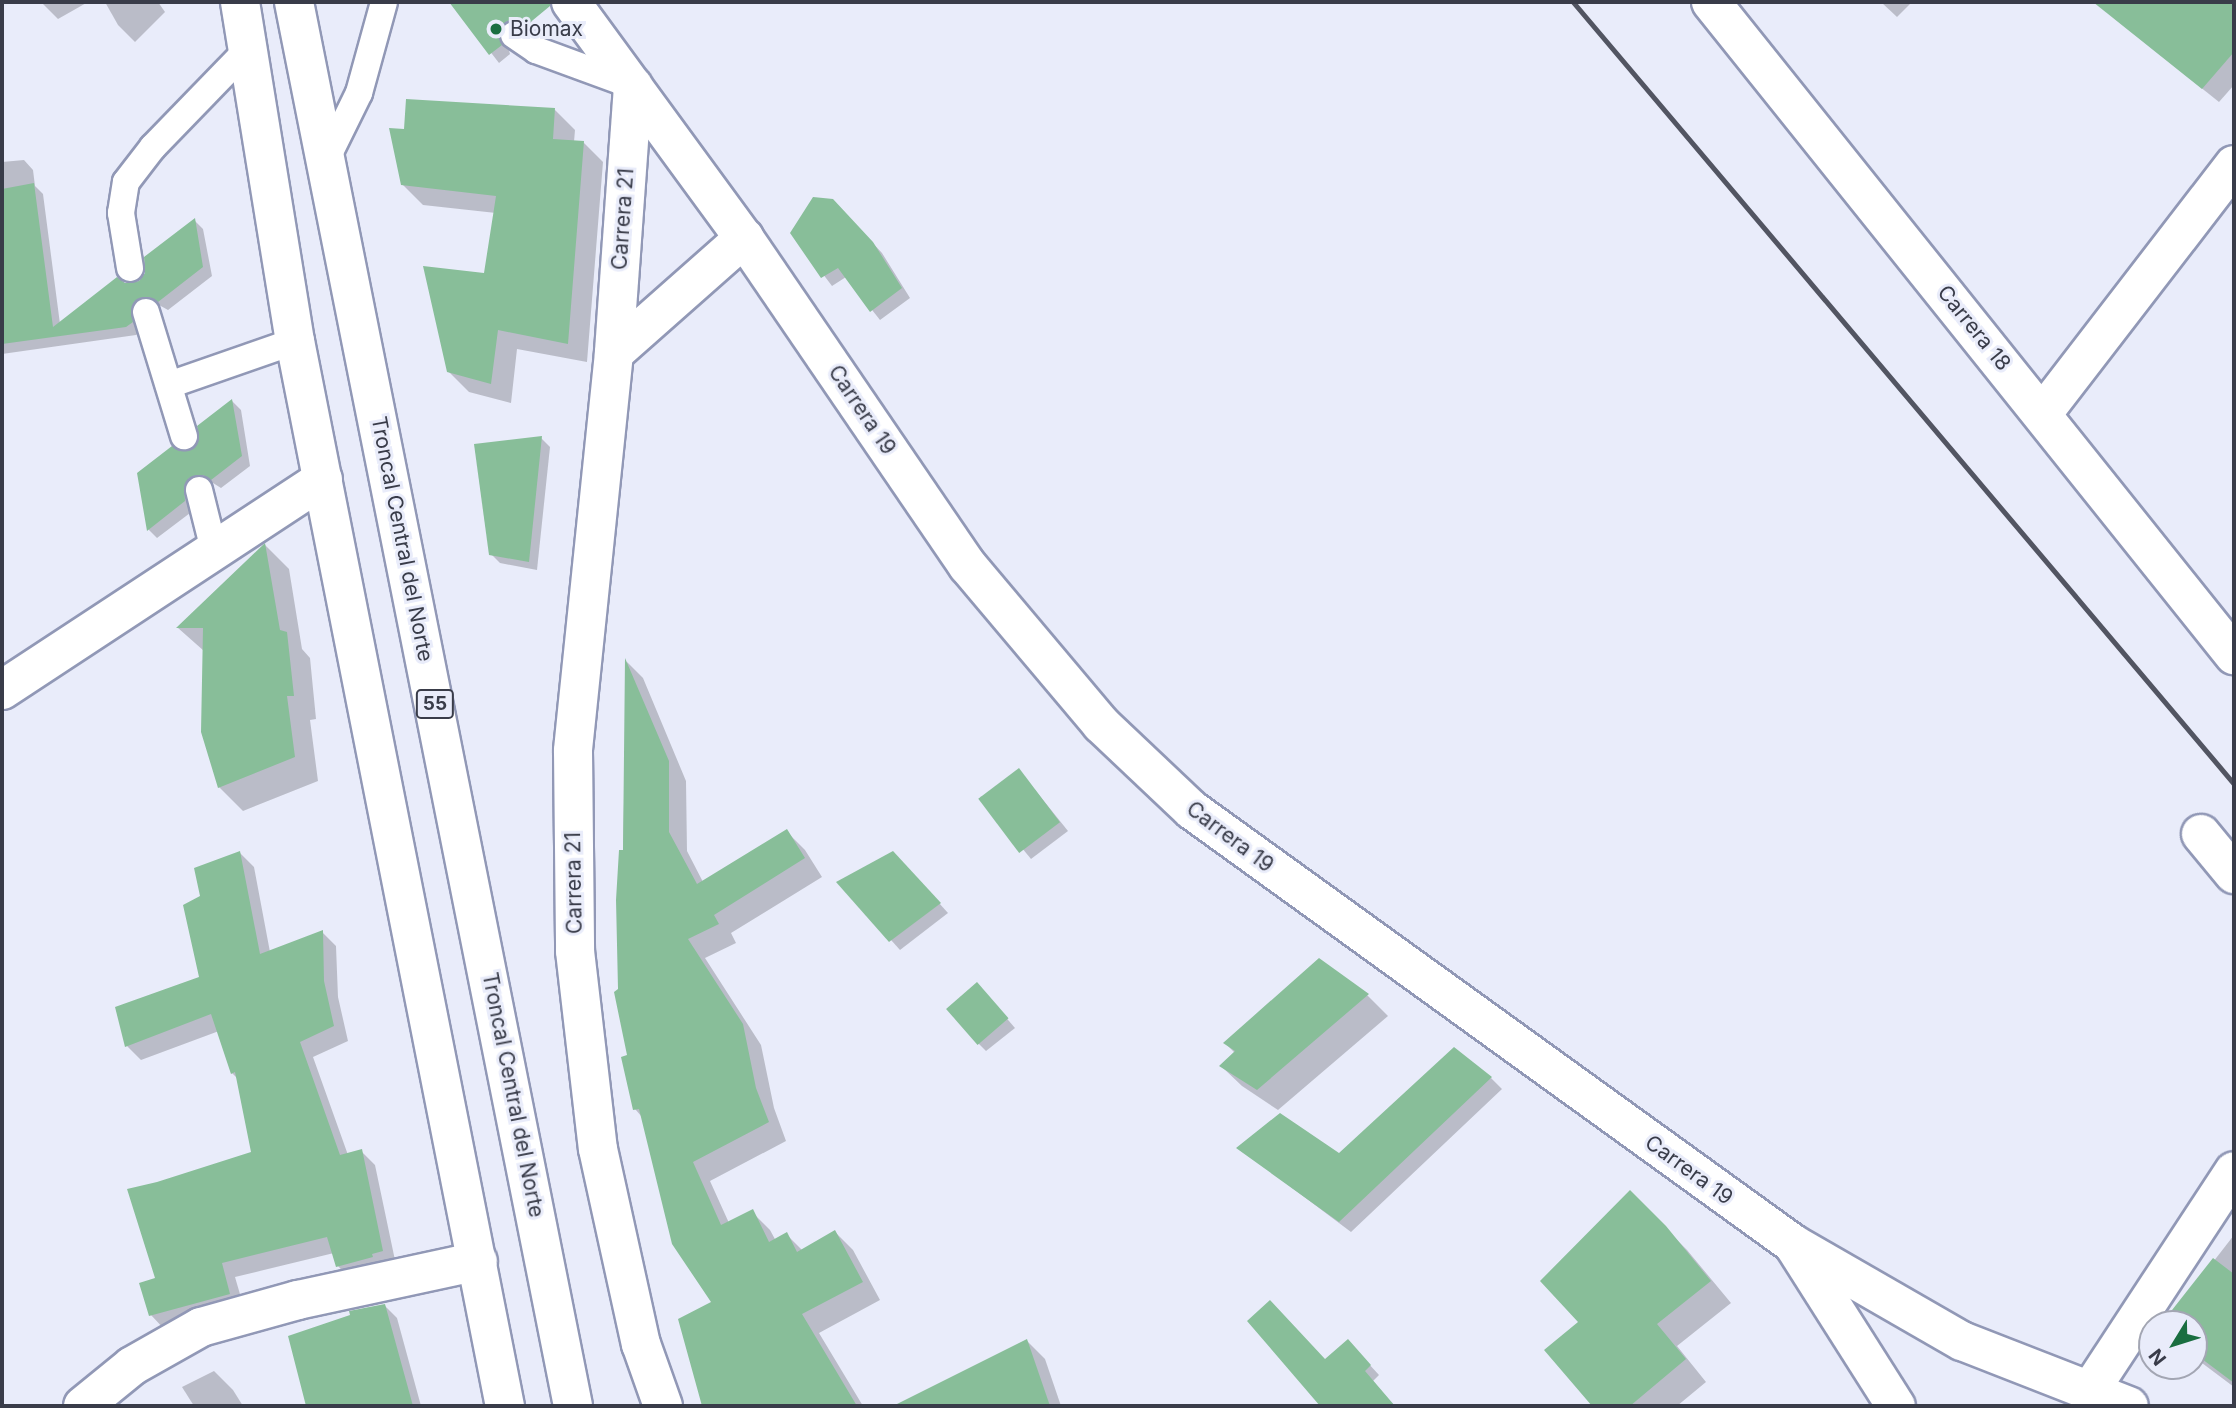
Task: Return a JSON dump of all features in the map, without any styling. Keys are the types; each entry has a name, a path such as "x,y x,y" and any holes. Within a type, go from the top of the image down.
{"main road":[{"path":"240,2 295,341 505,1406"},
{"name":"Troncal Central del Norte","path":"295,2 573,1406"},
{"name":"Carrera 19","path":"572,2 744,238 968,566 1119,741 1203,818 1793,1244 1962,1341 2129,1406"},
{"name":"Carrera 18","path":"1711,2 2234,655"},
{"name":"Carrera 21","path":"633,86 614,353 573,751 575,951 598,1149 641,1344 663,1406"},
{"path":"2043,414 2234,165"},
{"path":"614,353 744,238"},
{"path":"2,690 323,479"},
{"path":"2201,834 2234,874"},
{"path":"2089,1392 2234,1171"},
{"path":"1793,1244 1896,1406"},
{"path":"83,1406 132,1366 201,1327 298,1300 478,1261"}],"lane":[{"path":"326,160 359,93 384,2"},
{"path":"514,36 536,50 633,86"},
{"path":"130,268 121,213 126,181 153,147 247,50"},
{"path":"146,312 184,436"},
{"path":"169,385 295,341"},
{"path":"199,490 214,550"}],"building":[{"name":"Biomax","path":"449,2 550,2 550,6 527,25 516,19 507,21 498,33 502,45 489,55"},
{"path":"2093,2 2234,2 2234,52 2202,89"},
{"path":"406,99 555,108 553,139 584,141 568,344 498,330 491,384 447,372 423,266 484,273 496,196 401,185 389,128 404,129"},
{"path":"34,183 53,327 117,277 125,283 139,281 145,273 144,257 195,218 203,267 158,302 149,297 135,301 131,309 133,322 126,327 2,344 2,189"},
{"path":"813,197 833,199 873,242 902,288 870,312 838,268 821,278 790,233"},
{"path":"232,399 242,456 211,480 203,475 189,478 184,486 185,501 147,531 137,473 172,446 181,451 195,447 199,439 197,426"},
{"path":"542,436 529,562 489,555 474,444"},
{"path":"265,543 280,630 287,632 294,696 287,696 295,757 218,788 201,732 203,628 176,628"},
{"path":"625,658 669,761 669,832 697,884 787,829 805,858 714,915 719,924 688,939 743,1024 756,1088 769,1122 693,1162 721,1225 753,1209 769,1242 787,1232 797,1252 835,1230 863,1282 802,1314 857,1406 702,1406 678,1319 711,1302 672,1244 639,1109 633,1110 621,1057 627,1055 614,992 618,989 616,900 619,850 623,850"},
{"path":"1019,768 1060,822 1019,853 978,799"},
{"path":"240,851 260,954 323,930 324,981 334,1026 300,1042 340,1155 362,1149 383,1251 372,1254 373,1257 336,1267 327,1237 222,1263 230,1294 149,1316 139,1283 155,1278 127,1189 251,1152 235,1072 231,1074 211,1014 125,1047 115,1007 199,977 183,905 200,896 194,868"},
{"path":"893,851 941,903 889,942 836,882"},
{"path":"1319,958 1369,994 1257,1090 1219,1066 1235,1051 1223,1043"},
{"path":"977,982 1008,1018 978,1045 946,1009"},
{"path":"1454,1047 1492,1077 1339,1222 1236,1148 1280,1113 1339,1153"},
{"path":"1630,1190 1666,1226 1711,1281 1657,1324 1686,1359 1630,1406 1592,1406 1544,1350 1578,1322 1540,1281"},
{"path":"2213,1258 2234,1274 2234,1383 2208,1364 2208,1310 2172,1310"},
{"path":"1270,1300 1325,1359 1348,1339 1371,1365 1365,1371 1395,1406 1320,1406 1247,1321"},
{"path":"385,1304 413,1406 306,1406 288,1336 350,1315 349,1311"},
{"path":"1027,1339 1050,1406 893,1406"}],"railway":[{"path":"1573,2 2234,784"}],"place":[{"name":"Biomax","path":"496,29"}]}
